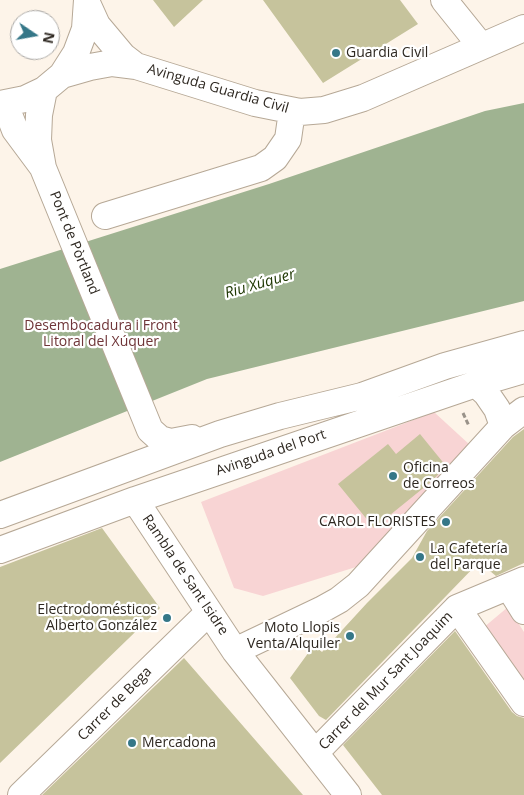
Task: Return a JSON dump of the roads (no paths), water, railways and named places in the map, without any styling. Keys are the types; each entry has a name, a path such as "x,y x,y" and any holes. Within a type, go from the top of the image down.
{"street":[{"path":"444,0 481,46"},
{"path":"37,160 39,114 53,82 76,53 85,29 87,2"},
{"name":"Avinguda Guardia Civil","path":"87,2 97,26 123,56 136,66"},
{"name":"Avinguda Guardia Civil","path":"2,104 25,99 53,82 90,67 112,63 136,66 255,103 300,112 324,110 362,98 524,28"},
{"path":"2,104 16,130 37,160"},
{"path":"105,216 261,168 274,158 288,139 292,111"},
{"path":"0,141 37,160"},
{"name":"Pont de Pòrtland","path":"37,160 150,430"},
{"name":"Avinguda del Port","path":"0,515 220,434 280,416 362,396 445,366 524,344"},
{"name":"Avinguda del Port","path":"10,546 135,500 476,384 524,370"},
{"path":"476,384 486,392 497,409 503,426"},
{"path":"235,651 340,600 358,585 503,426 524,410"},
{"name":"Avinguda del Port","path":"108,476 133,461 143,452 150,430 160,439 171,442 220,434"},
{"name":"Rambla de Sant Isidre","path":"135,500 235,651 348,795"},
{"path":"524,611 516,584 457,608 524,702"},
{"name":"Carrer del Mur Sant Joaquim","path":"315,753 457,608"},
{"name":"Carrer de Bega","path":"21,795 209,612"}],"water":[{"name":"Desembocadura i Front Litoral del Xúquer","path":"524,103 524,301 207,379 0,462 0,269 269,184 485,111"}],"place":[{"name":"Guardia Civil","path":"336,53"},
{"name":"Oficina de Correos","path":"393,476"},
{"name":"CAROL FLORISTES","path":"446,522"},
{"name":"La Cafetería del Parque","path":"420,557"},
{"name":"Electrodomésticos Alberto González","path":"167,618"},
{"name":"Moto Llopis Venta/Alquiler","path":"350,636"},
{"name":"Mercadona","path":"132,743"}],"water label":[{"name":"Riu Xúquer","path":"260,284"}]}
